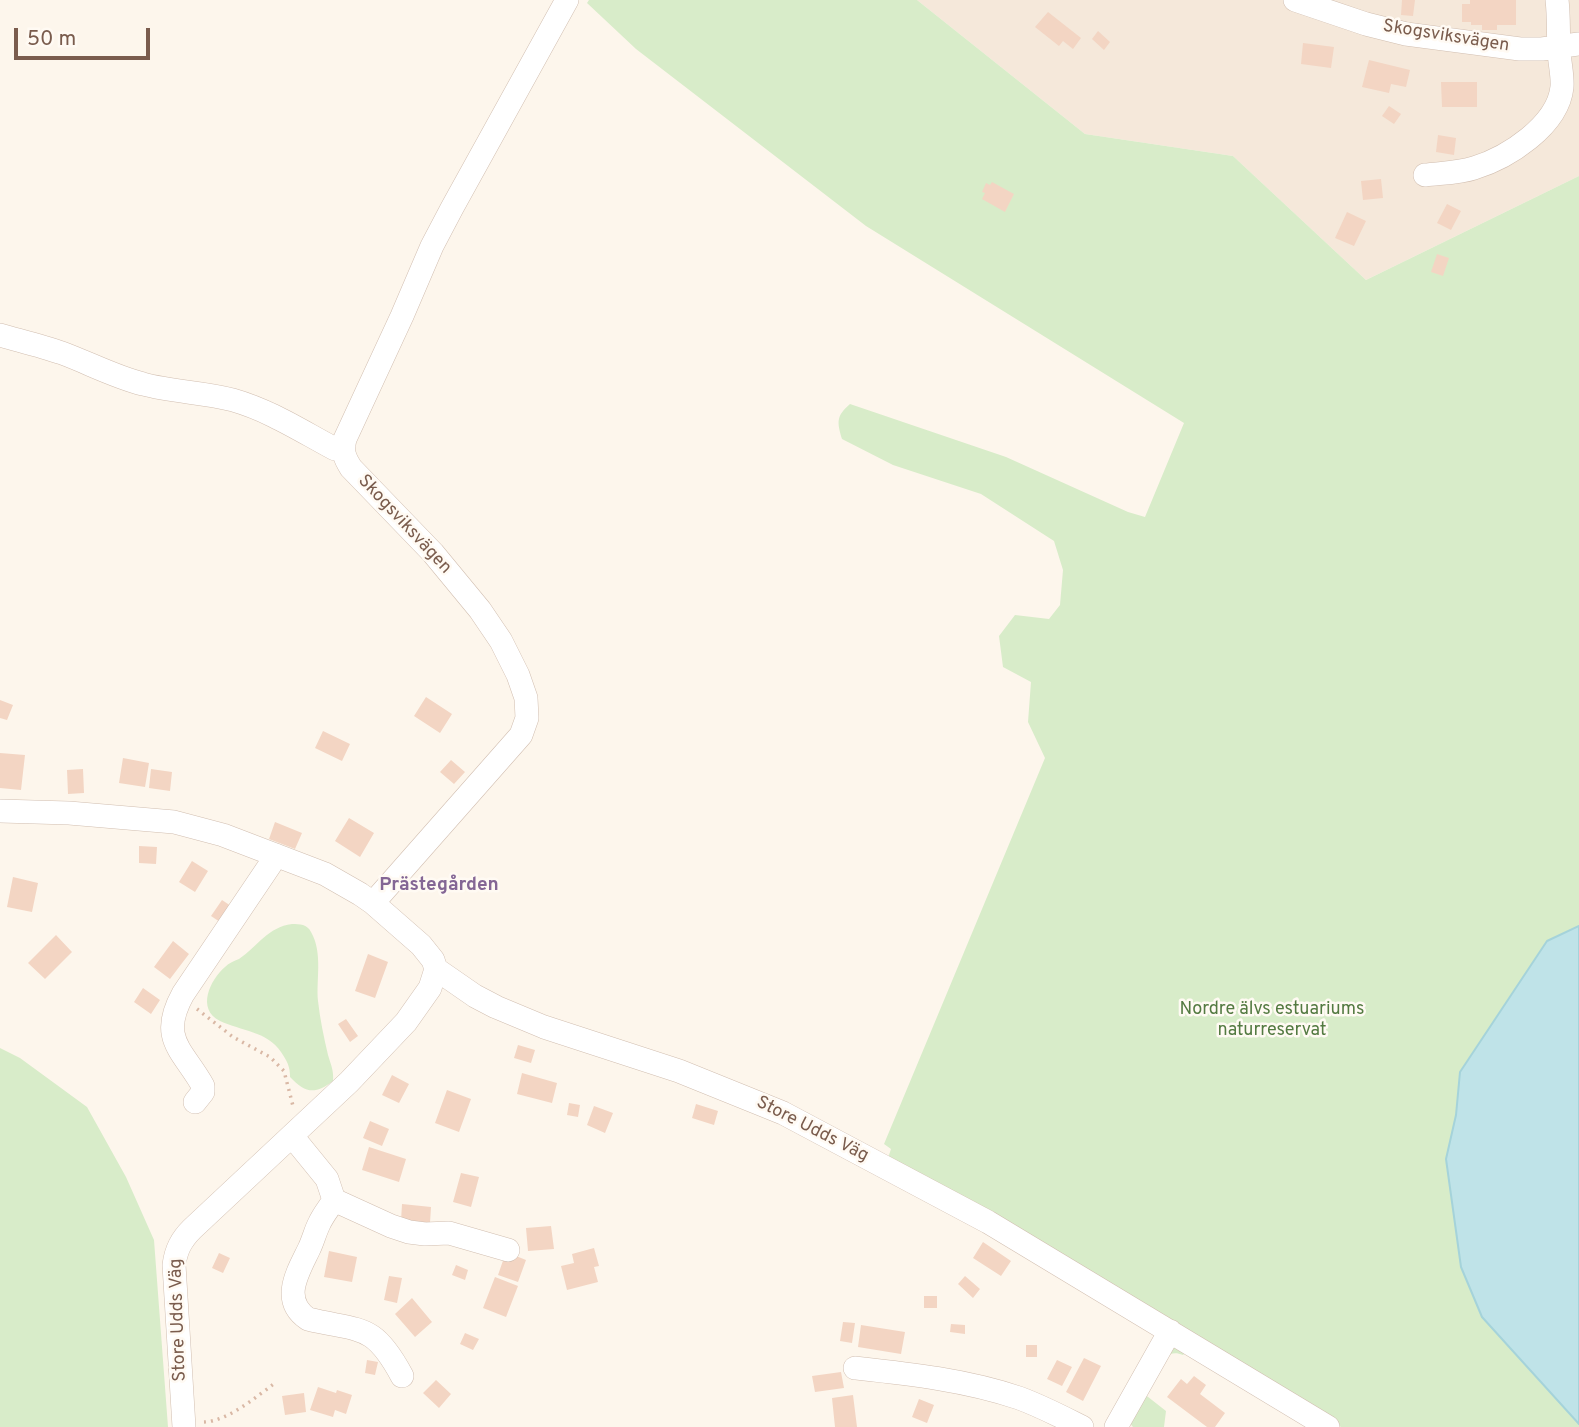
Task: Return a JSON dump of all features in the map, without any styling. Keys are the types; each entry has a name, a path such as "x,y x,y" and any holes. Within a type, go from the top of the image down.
{"street":[{"path":"0,335 58,352 124,379 233,400 259,408 335,449 342,449 432,246 567,0"},
{"name":"Skogsviksvägen","path":"1295,0 1366,24 1406,34 1520,49 1569,46"},
{"path":"1425,175 1471,169 1496,159 1527,141 1547,121 1557,105 1569,46 1557,0"},
{"name":"Skogsviksvägen","path":"342,449 351,468 433,553 480,610 501,641 526,698 527,718 521,735 373,903"},
{"name":"Store Udds Väg","path":"0,811 69,813 174,822 223,835 325,874 373,903 421,945 433,960 436,969 430,988 406,1021 349,1082 180,1242 174,1265 184,1427"},
{"path":"195,1102 203,1092 203,1086 180,1053 172,1032 174,1011 276,855"},
{"name":"Store Udds Väg","path":"436,969 475,996 544,1027 679,1071 783,1113 988,1222 1328,1427"},
{"path":"292,1136 327,1179 334,1200 409,1232 449,1233 508,1250"},
{"path":"334,1200 318,1224 310,1248 297,1273 293,1285 296,1307 308,1319 360,1329 377,1339 402,1376"},
{"path":"1116,1427 1170,1331"},
{"path":"855,1368 927,1375 976,1387 1017,1398 1082,1427"}],"path":[{"path":"182,997 233,1037 270,1057 284,1071 294,1109"},
{"path":"210,1422 229,1414 275,1383"}],"shaded area":[{"path":"917,0 1579,0 1579,176 1366,280 1233,156 1085,134"}],"green space":[{"name":"Nordre älvs estuariums naturreservat","path":"589,0 917,0 1085,134 1233,156 1366,280 1579,176 1579,1427 1341,1427 887,1161 891,1149 884,1144 1045,758 1028,722 1031,682 1003,667 999,636 1015,615 1049,619 1060,605 1063,570 1054,541 981,494 893,465 842,439 840,416 850,404 1006,457 1128,512 1145,517 1184,423 866,226 636,49 587,3"},
{"path":"292,924 307,927 317,949 319,1008 333,1081 315,1090 305,1089 290,1077 281,1052 269,1040 220,1021 213,1016 207,1002 210,987 225,967 246,954 276,929"},
{"path":"0,1048 20,1058 87,1107 126,1177 154,1240 168,1427 0,1427"},
{"path":"1174,1345 1181,1347 1185,1353 1164,1358 1143,1393 1166,1411 1164,1427 1133,1427 1129,1422 1129,1411 1164,1353"}],"water":[{"path":"1579,926 1579,1424 1482,1317 1461,1267 1446,1159 1456,1115 1460,1072 1547,941"}],"building":[{"path":"1402,0 1415,0 1413,16 1401,15"},
{"path":"1470,0 1516,0 1516,25 1497,25 1497,30 1482,30 1482,25 1462,22 1462,4 1470,4"},
{"path":"1048,12 1081,38 1073,49 1063,41 1059,46 1035,27"},
{"path":"1098,31 1110,42 1104,50 1092,39"},
{"path":"1303,43 1334,47 1331,68 1301,64"},
{"path":"1369,60 1410,70 1406,87 1391,84 1389,93 1362,87"},
{"path":"1441,82 1477,82 1477,107 1442,107"},
{"path":"1389,106 1401,114 1394,124 1382,116"},
{"path":"1438,135 1456,138 1454,155 1436,152"},
{"path":"1381,179 1383,198 1363,200 1361,181"},
{"path":"992,182 1014,194 1005,212 982,199 986,183 990,185"},
{"path":"1447,204 1461,211 1451,230 1437,223"},
{"path":"1347,212 1366,221 1354,246 1335,238"},
{"path":"1437,254 1449,258 1443,276 1431,272"},
{"path":"426,697 452,714 440,733 414,716"},
{"path":"0,700 13,705 7,720 0,718"},
{"path":"323,731 350,744 342,761 315,748"},
{"path":"0,753 25,755 21,790 0,788"},
{"path":"123,758 149,763 145,787 119,783"},
{"path":"451,760 465,772 454,784 440,772"},
{"path":"83,769 84,793 68,794 67,770"},
{"path":"151,769 172,772 170,791 149,788"},
{"path":"349,818 374,833 360,857 335,841"},
{"path":"275,822 302,833 295,849 269,839"},
{"path":"139,846 157,847 156,864 139,863"},
{"path":"192,861 208,871 195,892 179,882"},
{"path":"13,877 38,883 32,912 7,907"},
{"path":"222,900 234,908 223,924 211,916"},
{"path":"56,935 72,952 45,979 28,963"},
{"path":"173,941 189,954 170,979 154,967"},
{"path":"368,954 388,962 375,998 355,991"},
{"path":"143,988 160,1000 151,1014 134,1002"},
{"path":"346,1019 358,1036 350,1042 338,1024"},
{"path":"518,1045 535,1050 531,1063 514,1058"},
{"path":"522,1073 557,1083 552,1103 517,1094"},
{"path":"392,1075 409,1084 399,1103 382,1095"},
{"path":"447,1090 471,1099 459,1132 435,1123"},
{"path":"569,1103 580,1105 578,1117 567,1115"},
{"path":"696,1104 718,1111 714,1125 692,1118"},
{"path":"594,1106 613,1113 605,1133 587,1125"},
{"path":"370,1121 389,1129 382,1146 363,1138"},
{"path":"369,1147 406,1159 399,1182 362,1170"},
{"path":"461,1173 479,1177 471,1207 453,1202"},
{"path":"402,1204 431,1207 430,1223 401,1221"},
{"path":"551,1226 554,1249 528,1251 526,1228"},
{"path":"983,1242 1011,1261 1001,1276 973,1258"},
{"path":"594,1248 599,1266 594,1267 598,1282 567,1290 561,1266 574,1263 572,1254"},
{"path":"329,1251 357,1257 352,1282 324,1277"},
{"path":"506,1252 526,1260 518,1282 498,1275"},
{"path":"219,1253 230,1258 223,1273 212,1268"},
{"path":"456,1265 468,1270 465,1280 452,1275"},
{"path":"389,1276 402,1278 397,1303 384,1300"},
{"path":"965,1276 980,1289 973,1298 958,1284"},
{"path":"495,1277 518,1286 506,1317 483,1308"},
{"path":"924,1296 937,1296 937,1308 924,1308"},
{"path":"412,1298 432,1322 415,1337 395,1314"},
{"path":"843,1322 855,1323 852,1343 840,1341"},
{"path":"951,1324 965,1325 965,1334 950,1332"},
{"path":"861,1325 905,1332 901,1354 858,1347"},
{"path":"465,1333 479,1339 473,1350 460,1344"},
{"path":"1026,1345 1037,1345 1037,1357 1026,1357"},
{"path":"1084,1358 1101,1366 1083,1401 1066,1392"},
{"path":"367,1360 378,1362 375,1375 365,1373"},
{"path":"1057,1360 1072,1367 1062,1386 1047,1379"},
{"path":"841,1372 844,1388 815,1392 812,1376"},
{"path":"1194,1376 1206,1385 1200,1394 1225,1413 1215,1427 1207,1427 1167,1397 1181,1379 1187,1384"},
{"path":"436,1380 451,1394 439,1408 423,1393"},
{"path":"318,1387 352,1395 346,1414 335,1410 333,1417 310,1410"},
{"path":"304,1393 306,1412 285,1415 282,1396"},
{"path":"853,1395 857,1427 835,1427 832,1398"},
{"path":"919,1399 934,1405 927,1423 912,1417"}],"district":[{"name":"Prästegården","path":"439,886"}]}
